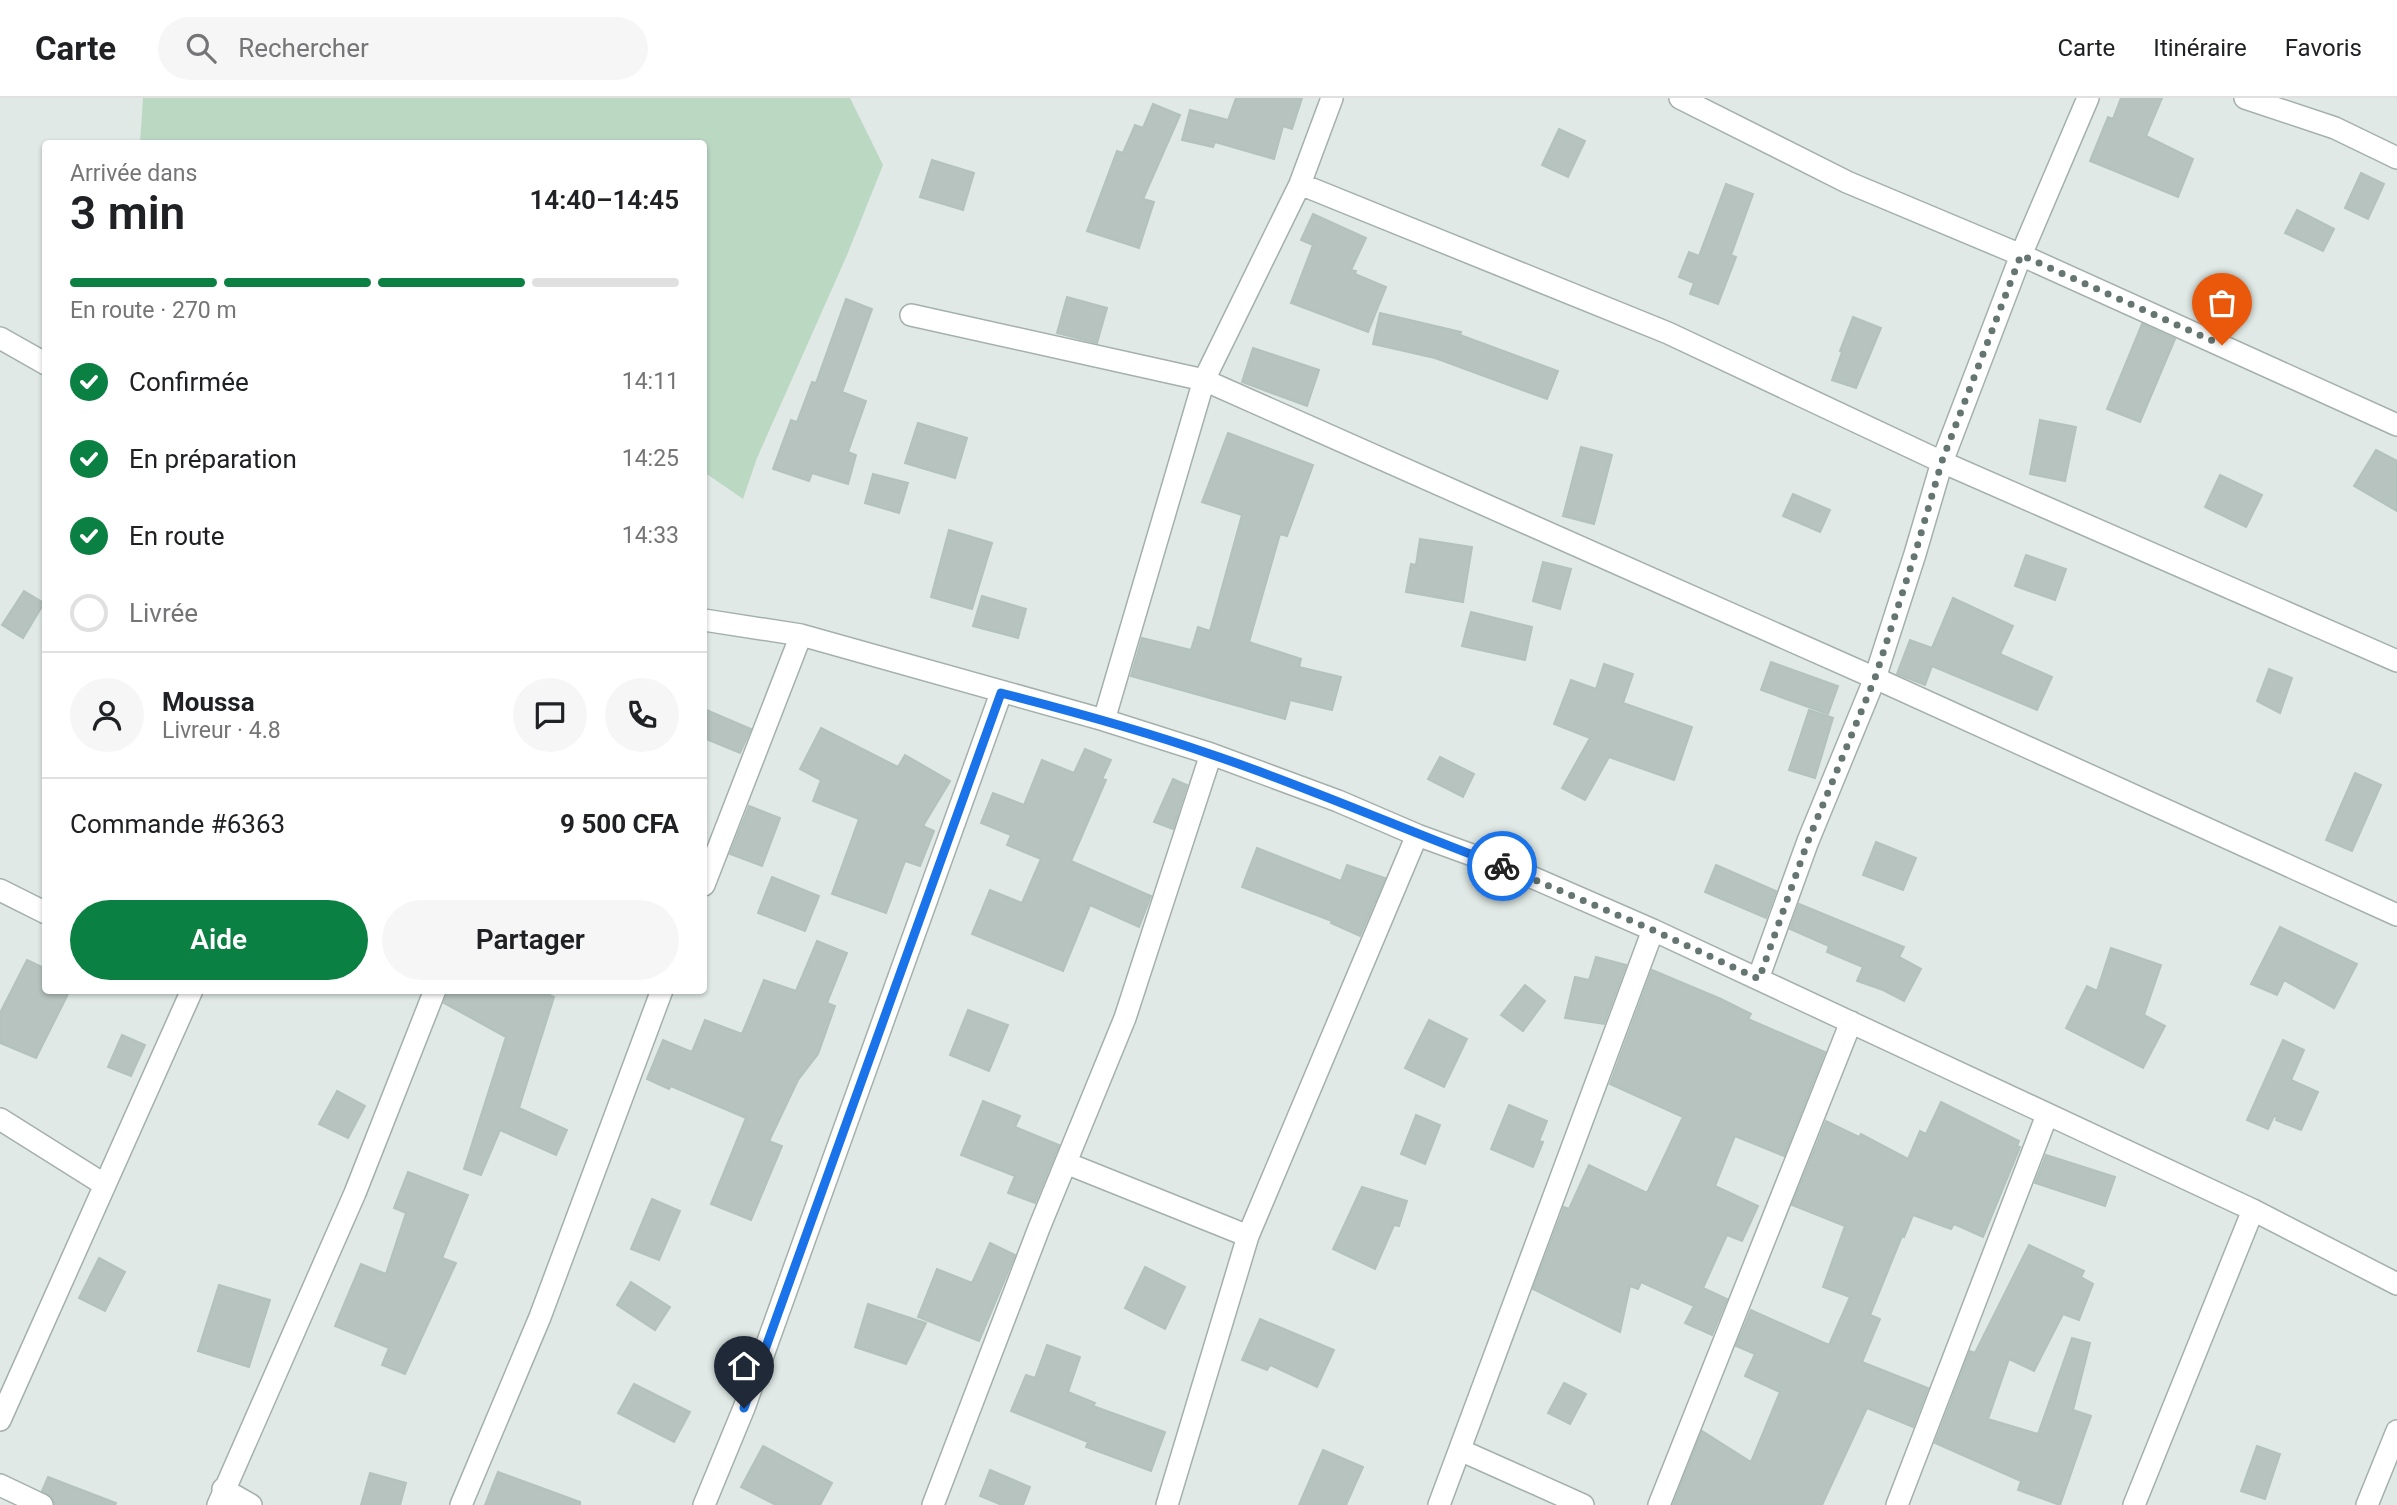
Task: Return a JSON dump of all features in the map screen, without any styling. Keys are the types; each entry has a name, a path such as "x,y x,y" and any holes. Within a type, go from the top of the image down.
{"street":[{"path":"1104,720 1205,380 1300,184 1332,98"},
{"path":"1680,98 1847,183 2021,255 2397,425"},
{"path":"1759,979 1808,841 1875,678 1942,461 2021,255 2088,98"},
{"path":"2245,98 2335,128 2397,158"},
{"path":"1300,184 1668,334 1942,461 2397,661"},
{"path":"911,315 1205,380 1875,678 2397,915"},
{"path":"0,338 42,362"},
{"path":"707,620 801,635 1104,720 1211,754 1338,800 1417,835 1527,875 1653,930 2253,1210 2397,1284"},
{"path":"707,877 801,635"},
{"path":"704,1505 744,1408 1001,693"},
{"path":"933,1505 1125,1018 1211,754"},
{"path":"1167,1505 1248,1237 1417,835"},
{"path":"0,890 42,912"},
{"path":"1439,1505 1653,930"},
{"path":"0,1420 9,1376 105,1185 190,994"},
{"path":"251,1505 220,1497 355,1193 433,994"},
{"path":"461,1505 540,1317 661,994"},
{"path":"1659,1505 1851,1022"},
{"path":"1897,1505 2047,1115"},
{"path":"0,1119 105,1185"},
{"path":"1066,1163 1248,1237"},
{"path":"2134,1505 2253,1210"},
{"path":"2367,1505 2397,1431"},
{"path":"1460,1450 1583,1505"},
{"path":"0,1485 32,1503"}],"green space":[{"path":"143,98 850,98 883,165 847,255 757,458 743,499 707,474 707,140 140,140"}],"building":[{"path":"1236,98 1302,98 1292,129 1283,126 1274,159 1215,142 1213,147 1182,140 1190,110 1228,120"},
{"path":"2121,98 2162,98 2146,136 2193,159 2178,197 2090,161 2108,117 2113,119"},
{"path":"1153,104 1180,115 1143,199 1154,202 1139,248 1087,231 1117,151 1123,153 1135,125 1143,128"},
{"path":"1559,129 1585,141 1568,177 1542,165"},
{"path":"932,160 974,173 963,210 920,197"},
{"path":"2361,173 2384,184 2368,219 2345,208"},
{"path":"1726,184 1753,194 1731,255 1736,257 1718,304 1690,294 1694,283 1679,277 1689,252 1699,256"},
{"path":"2297,210 2334,229 2323,251 2285,233"},
{"path":"1313,214 1366,238 1351,270 1386,287 1368,332 1291,303 1313,245 1301,240"},
{"path":"1067,297 1107,308 1097,343 1057,333"},
{"path":"846,299 872,309 842,392 866,401 848,452 856,455 848,484 812,473 809,481 773,469 791,420 797,422 812,382 816,383"},
{"path":"1380,313 1461,332 1460,335 1558,371 1547,399 1435,358 1373,344"},
{"path":"1853,317 1881,328 1856,388 1832,380"},
{"path":"2142,324 2175,339 2140,422 2107,409"},
{"path":"1253,348 1319,370 1307,406 1242,382"},
{"path":"2040,420 2076,427 2065,481 2030,474"},
{"path":"918,423 967,438 955,478 905,463"},
{"path":"1228,433 1313,465 1287,536 1280,534 1249,642 1301,659 1299,667 1341,677 1332,710 1290,700 1285,719 1131,676 1142,638 1191,650 1198,627 1210,631 1242,515 1202,502"},
{"path":"1581,447 1612,455 1594,524 1563,516"},
{"path":"2376,450 2397,461 2397,511 2354,486"},
{"path":"873,474 908,483 899,513 865,503"},
{"path":"2220,475 2262,495 2246,527 2205,507"},
{"path":"1793,494 1830,510 1820,532 1783,516"},
{"path":"949,530 992,543 972,609 931,597"},
{"path":"1420,539 1472,547 1463,602 1406,592 1411,564 1416,565"},
{"path":"2026,555 2066,569 2055,600 2015,586"},
{"path":"1543,562 1571,569 1560,609 1533,601"},
{"path":"24,591 42,602 42,606 23,638 2,625"},
{"path":"982,596 1026,609 1018,638 973,626"},
{"path":"1953,598 2013,626 2000,654 2052,677 2037,710 1932,666 1925,685 1897,674 1910,640 1932,648"},
{"path":"1471,612 1532,627 1525,660 1462,646"},
{"path":"1771,662 1838,686 1828,714 1761,690"},
{"path":"1604,664 1633,674 1623,703 1692,727 1674,780 1609,757 1585,800 1562,788 1590,738 1554,724 1571,680 1596,689"},
{"path":"2269,669 2292,678 2280,713 2257,701"},
{"path":"707,710 751,729 740,753 707,739"},
{"path":"1809,710 1833,718 1815,778 1789,770"},
{"path":"821,728 898,767 905,755 950,781 923,826 934,831 920,866 905,861 886,913 832,894 859,819 813,801 821,780 800,769"},
{"path":"1085,749 1111,760 1102,779 1106,780 1071,861 1151,896 1139,927 1090,905 1063,971 972,934 990,890 1022,903 1041,859 1007,845 1011,835 981,823 993,793 1024,805 1042,760 1074,773"},
{"path":"1440,757 1474,774 1463,797 1428,779"},
{"path":"2355,773 2381,785 2352,851 2326,840"},
{"path":"1173,779 1187,785 1173,829 1154,822"},
{"path":"749,806 780,818 762,866 730,854"},
{"path":"1876,842 1916,858 1903,890 1863,875"},
{"path":"1257,848 1341,881 1347,865 1385,878 1360,936 1331,923 1332,921 1242,887"},
{"path":"1716,865 1776,891 1766,918 1705,892"},
{"path":"772,877 819,896 805,931 758,913"},
{"path":"1799,904 1904,947 1899,957 1921,969 1904,1001 1857,981 1863,967 1827,952 1829,946 1790,929"},
{"path":"2280,927 2357,964 2334,1008 2284,980 2277,995 2251,984"},
{"path":"817,941 847,953 827,1003 835,1006 818,1054 798,1080 769,1141 782,1146 751,1220 711,1204 746,1118 671,1086 669,1089 647,1079 663,1040 692,1052 705,1020 742,1034 764,980 796,991"},
{"path":"2111,948 2161,965 2144,1015 2165,1026 2143,1068 2066,1028 2087,986 2097,991"},
{"path":"1596,957 1626,965 1604,1024 1565,1018 1575,977 1589,980"},
{"path":"27,960 42,967 42,994 68,994 36,1058 0,1043 0,1013"},
{"path":"1652,970 1721,999 1751,1014 1748,1019 1825,1052 1784,1156 1735,1136 1715,1186 1758,1206 1742,1241 1727,1235 1703,1288 1727,1299 1712,1335 1685,1323 1694,1306 1641,1282 1638,1289 1630,1286 1620,1332 1533,1289 1564,1207 1569,1209 1589,1165 1647,1193 1683,1117 1610,1084"},
{"path":"1525,985 1545,1001 1523,1031 1501,1015"},
{"path":"447,994 547,994 554,997 519,1108 567,1130 556,1155 500,1130 481,1175 464,1169 506,1037 444,1003"},
{"path":"968,1010 1008,1025 989,1071 950,1055"},
{"path":"1429,1020 1467,1039 1444,1087 1405,1068"},
{"path":"122,1035 145,1045 131,1076 108,1067"},
{"path":"2283,1040 2304,1050 2291,1080 2318,1092 2301,1130 2276,1120 2277,1117 2274,1116 2268,1129 2247,1120"},
{"path":"337,1091 365,1106 348,1138 319,1124"},
{"path":"983,1101 1020,1116 1015,1127 1059,1145 1035,1203 1008,1193 1015,1176 961,1155"},
{"path":"1941,1102 2019,1141 2017,1146 2020,1147 1983,1237 1954,1224 1951,1229 1913,1215 1870,1315 1880,1319 1862,1362 1928,1388 1913,1427 1867,1408 1822,1505 1673,1505 1702,1431 1751,1462 1780,1392 1745,1376 1755,1354 1736,1346 1751,1310 1829,1345 1850,1297 1823,1287 1845,1226 1792,1205 1826,1121 1859,1137 1861,1134 1908,1159 1920,1131 1926,1134"},
{"path":"1509,1105 1547,1121 1539,1141 1543,1142 1533,1167 1491,1149"},
{"path":"1416,1115 1440,1125 1425,1164 1401,1154"},
{"path":"2046,1155 2115,1177 2105,1206 2035,1183"},
{"path":"408,1172 468,1195 442,1258 456,1263 405,1374 382,1365 389,1348 335,1326 361,1264 386,1274 406,1213 394,1208"},
{"path":"1362,1187 1407,1201 1399,1226 1394,1225 1375,1269 1333,1249"},
{"path":"652,1199 680,1211 659,1260 631,1249"},
{"path":"990,1243 1015,1255 979,1341 918,1317 937,1269 972,1283"},
{"path":"2029,1245 2084,1271 2081,1277 2093,1284 2079,1320 2063,1314 2034,1371 2009,1359 1988,1419 2038,1434 2072,1338 2090,1343 2073,1410 2091,1416 2060,1505 2018,1490 2021,1481 1935,1443 1970,1351 1975,1353"},
{"path":"99,1258 125,1272 105,1311 79,1298"},
{"path":"1145,1267 1185,1287 1165,1329 1125,1308"},
{"path":"631,1282 670,1307 655,1330 617,1305"},
{"path":"219,1285 270,1300 249,1367 198,1351"},
{"path":"868,1304 926,1323 906,1364 855,1347"},
{"path":"1260,1319 1334,1350 1317,1387 1270,1365 1267,1370 1242,1360"},
{"path":"1047,1345 1080,1357 1068,1392 1095,1403 1093,1406 1165,1432 1151,1471 1086,1447 1088,1442 1011,1411 1026,1375 1035,1378"},
{"path":"1564,1383 1586,1394 1570,1424 1548,1413"},
{"path":"634,1384 690,1412 674,1442 618,1413"},
{"path":"763,1446 832,1483 820,1505 776,1505 741,1487"},
{"path":"2257,1446 2280,1454 2265,1499 2241,1491"},
{"path":"1323,1450 1363,1467 1346,1505 1299,1505"},
{"path":"990,1470 1030,1487 1023,1505 1002,1505 980,1496"},
{"path":"498,1472 580,1502 580,1505 485,1505"},
{"path":"370,1473 406,1483 400,1505 361,1505"},
{"path":"48,1477 116,1503 55,1505 52,1497 42,1491"}],"way so far":[{"path":"1502,866 1653,930 1759,979 1808,841 1875,678 1942,461 2021,255 2222,345"}],"route":[{"path":"744,1408 1001,693 1104,720 1211,754 1338,800 1417,835 1502,866"}]}
